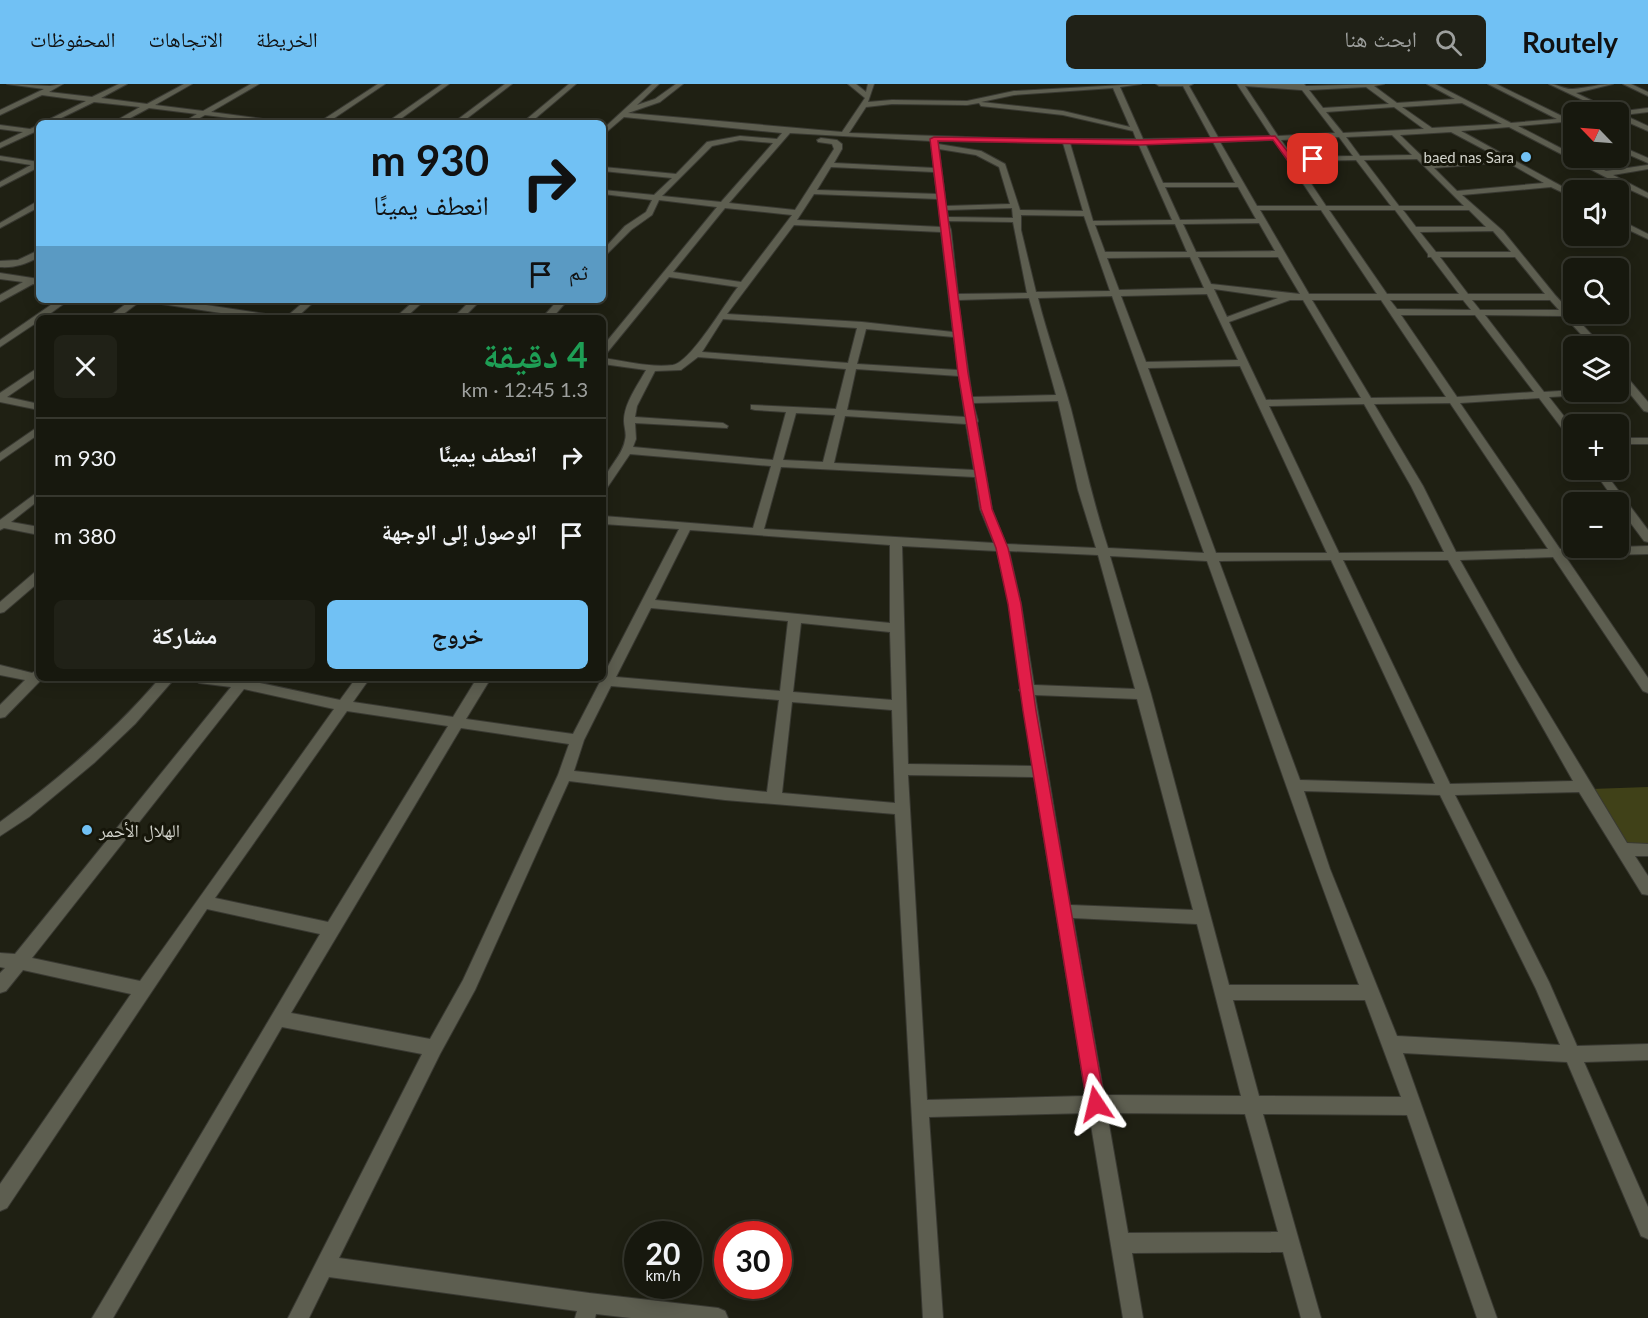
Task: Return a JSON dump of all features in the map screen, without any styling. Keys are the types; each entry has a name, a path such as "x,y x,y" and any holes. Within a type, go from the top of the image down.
{"street":[{"path":"10,84 51,88"},
{"path":"0,113 60,84"},
{"path":"52,120 124,84"},
{"path":"121,120 189,84"},
{"path":"191,120 256,84"},
{"path":"327,120 382,84"},
{"path":"394,120 446,84"},
{"path":"530,120 573,84"},
{"path":"606,130 656,84"},
{"path":"629,109 657,103 680,84"},
{"path":"851,84 861,90 866,102"},
{"path":"844,135 866,102 871,84"},
{"path":"1050,84 1053,92"},
{"path":"967,103 1014,93 1053,92 1138,84"},
{"path":"1159,84 1190,84"},
{"path":"1185,84 1254,208 1417,486 1452,556 1583,786 1625,849 1648,889"},
{"path":"1240,84 1647,684"},
{"path":"1245,84 1303,86 1381,84"},
{"path":"1430,84 1617,180"},
{"path":"1491,84 1563,120"},
{"path":"1552,84 1591,102"},
{"path":"1569,92 1610,84"},
{"path":"1626,84 1648,94"},
{"path":"498,85 508,85"},
{"path":"461,120 508,85"},
{"path":"1116,85 1177,222 1445,790 1543,987 1648,1228"},
{"path":"1366,85 1430,130"},
{"path":"1303,86 1563,423"},
{"path":"40,93 250,120"},
{"path":"1321,110 1462,100"},
{"path":"866,102 967,103 1063,113 1136,130"},
{"path":"1629,113 1648,110"},
{"path":"606,361 652,368 678,368 696,354 720,316 791,222 838,149 836,142 782,137 623,115"},
{"path":"606,252 628,228 649,213 657,197 714,142 740,138 844,135 934,142 1140,142 1341,135 1563,120"},
{"path":"1629,120 1648,129"},
{"path":"0,127 31,131"},
{"path":"0,146 36,128"},
{"path":"1452,129 1563,190"},
{"path":"1393,132 1495,229 1563,309"},
{"path":"606,348 782,137"},
{"path":"934,142 963,373 970,400 986,509 1002,548 1015,604 1026,690 1133,1318"},
{"path":"934,142 980,153 1002,166 1017,213 1022,254 1045,345 1062,398 1084,490 1144,694 1252,1105 1311,1318"},
{"path":"1066,142 1089,219 1141,365 1295,785 1322,869 1391,1044 1487,1318"},
{"path":"1629,152 1648,161"},
{"path":"1290,159 1419,157"},
{"path":"0,158 36,164"},
{"path":"1428,166 1508,160"},
{"path":"829,165 938,170"},
{"path":"0,185 36,166"},
{"path":"1605,174 1648,167"},
{"path":"606,169 677,176"},
{"path":"1456,193 1553,184"},
{"path":"1160,185 1241,185"},
{"path":"1629,186 1648,196"},
{"path":"606,192 797,213"},
{"path":"811,192 942,197"},
{"path":"0,226 36,206"},
{"path":"944,208 1089,219 1177,222 1262,221"},
{"path":"1254,208 1471,208"},
{"path":"791,222 946,225 1017,213"},
{"path":"0,215 17,217"},
{"path":"1629,227 1648,237"},
{"path":"1412,230 1495,229"},
{"path":"1102,255 1282,254"},
{"path":"1431,255 1518,254"},
{"path":"0,264 13,266 36,255"},
{"path":"667,274 744,285"},
{"path":"0,276 35,282"},
{"path":"0,299 35,282"},
{"path":"953,297 1209,288 1289,297 1552,297"},
{"path":"1224,321 1289,297"},
{"path":"43,315 60,303"},
{"path":"116,315 133,303"},
{"path":"173,303 248,315"},
{"path":"209,308 216,303"},
{"path":"294,315 308,303"},
{"path":"403,315 417,303"},
{"path":"461,315 473,303"},
{"path":"550,315 560,303"},
{"path":"188,315 198,307"},
{"path":"1395,312 1563,313"},
{"path":"720,316 958,335"},
{"path":"0,345 36,320"},
{"path":"1577,324 1588,336"},
{"path":"828,465 862,326"},
{"path":"696,354 963,373"},
{"path":"1141,365 1244,363"},
{"path":"606,481 631,439 629,420 632,406 652,368"},
{"path":"0,398 36,372"},
{"path":"0,385 14,388"},
{"path":"1629,393 1648,410"},
{"path":"1263,403 1454,400 1563,394"},
{"path":"0,398 36,406"},
{"path":"970,400 1062,398"},
{"path":"755,407 973,421"},
{"path":"758,533 792,410"},
{"path":"629,420 723,426"},
{"path":"0,458 36,431"},
{"path":"1629,441 1648,441"},
{"path":"626,450 776,463 981,474"},
{"path":"1605,480 1648,538"},
{"path":"1,525 36,496"},
{"path":"606,520 896,542 1210,557 1452,556 1648,550"},
{"path":"1,525 36,531"},
{"path":"298,1318 434,1048 470,985 565,775 577,741 685,528"},
{"path":"896,542 896,628 902,808 933,1318"},
{"path":"0,609 36,578"},
{"path":"646,603 896,628"},
{"path":"774,798 795,618"},
{"path":"0,670 36,676"},
{"path":"0,713 36,677"},
{"path":"0,830 90,761 141,711 166,681"},
{"path":"0,986 244,681 345,706 577,741"},
{"path":"0,1201 142,989 361,681"},
{"path":"102,1318 278,1018 482,681"},
{"path":"608,681 900,706"},
{"path":"1026,690 1144,694"},
{"path":"901,770 1040,772"},
{"path":"565,775 774,798 902,808"},
{"path":"1295,785 1445,790 1583,786"},
{"path":"1625,849 1648,850"},
{"path":"203,902 333,930"},
{"path":"1063,911 1202,917"},
{"path":"0,960 19,962 142,989"},
{"path":"1223,993 1370,992"},
{"path":"278,1018 434,1048"},
{"path":"1391,1044 1571,1054 1648,1052"},
{"path":"920,1109 1096,1104 1413,1106"},
{"path":"1122,1243 1290,1242"},
{"path":"324,1266 587,1311 718,1318"}],"shaded area":[{"path":"1648,787 1648,845 1627,844 1591,789"}],"place":[{"name":"baed nas Sara","path":"1526,157"},
{"name":"الهلال الأحمر","path":"87,830"}],"route":[{"path":"1096,1104 1029,711 1015,604 1002,548 986,509 970,400 963,373 946,219 934,139 1140,142 1275,138 1290,159 1313,159"}]}
